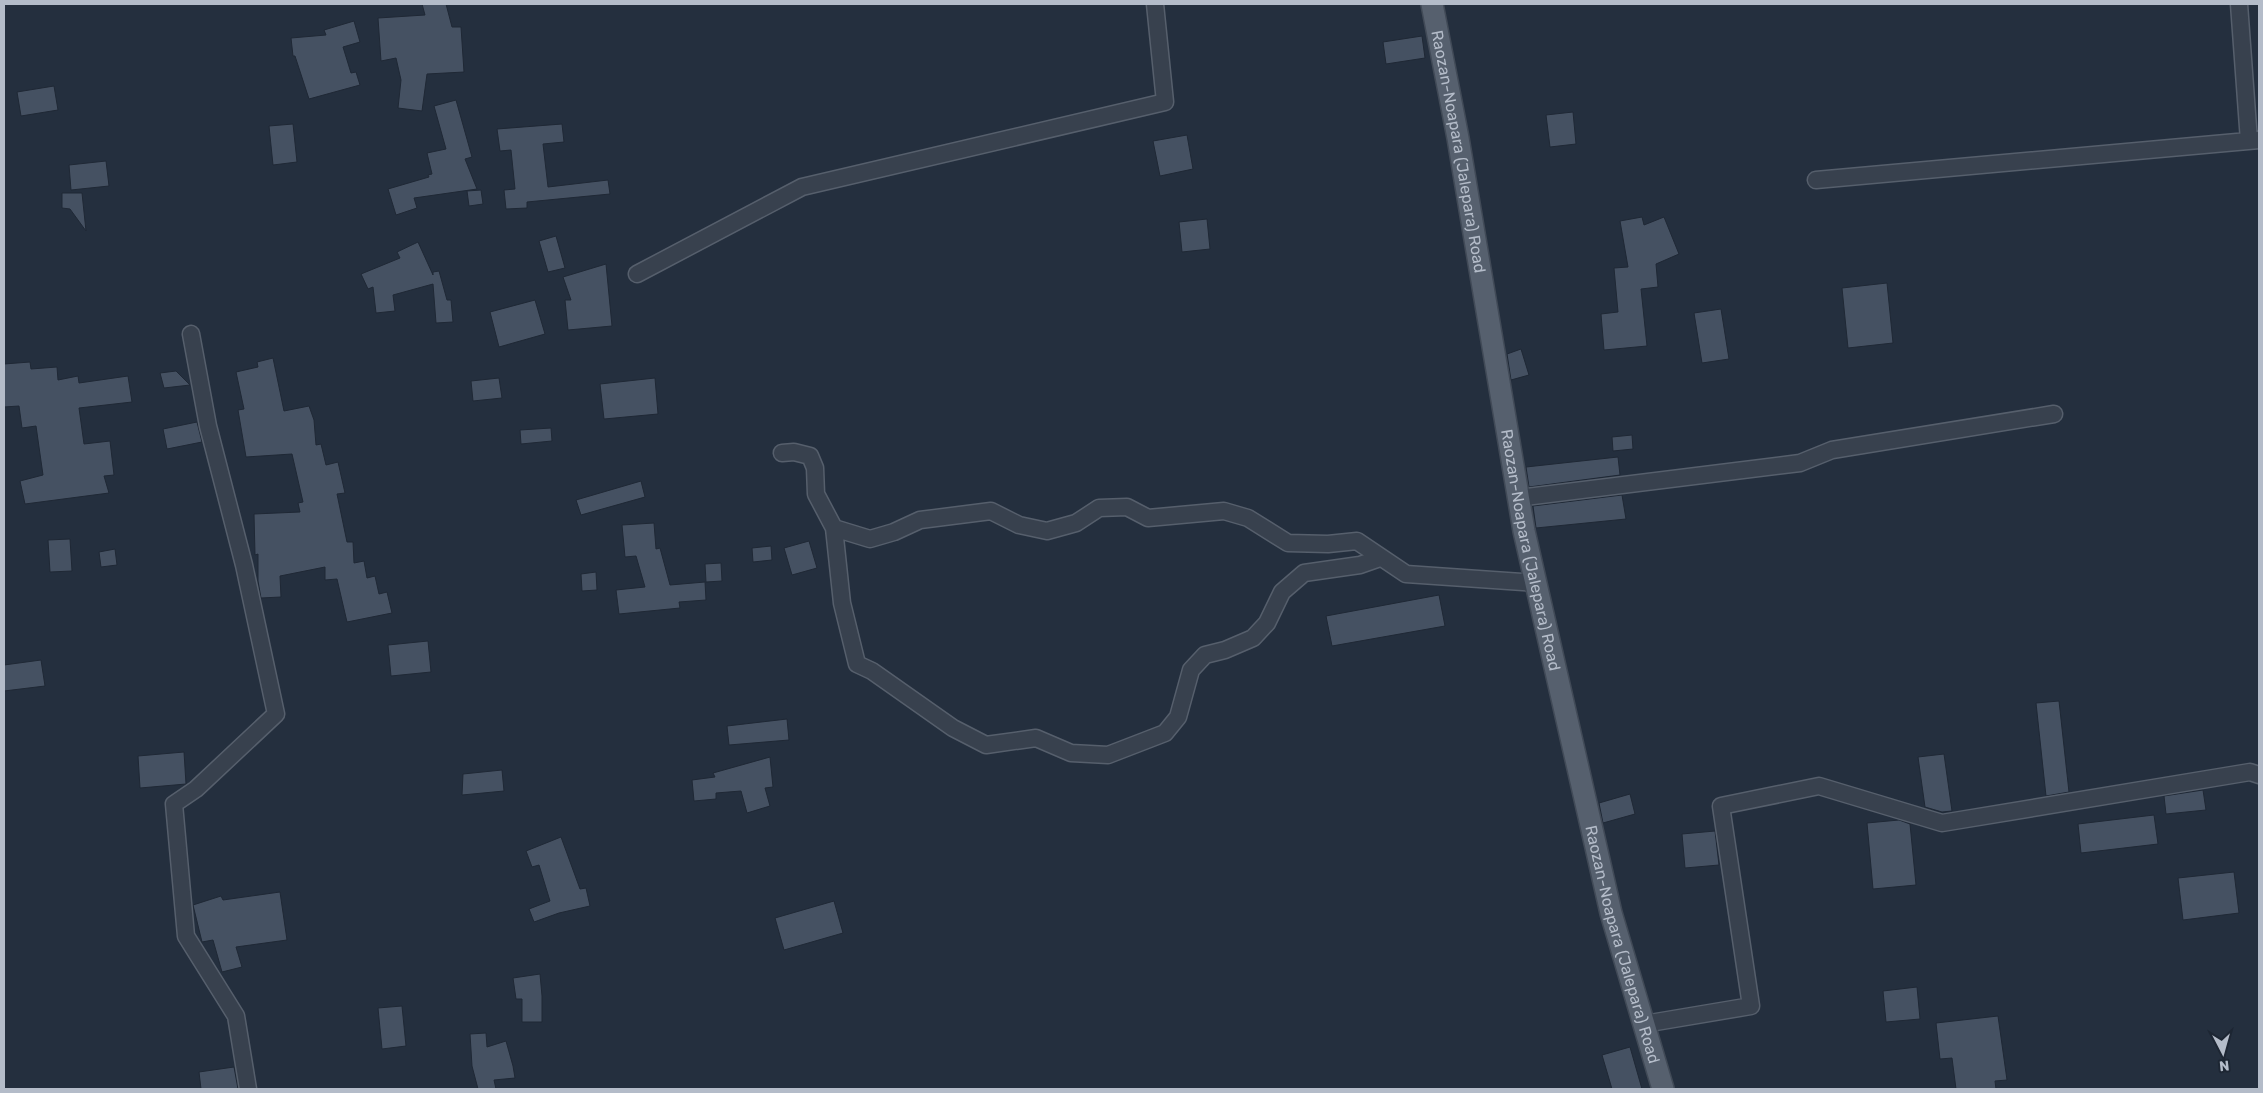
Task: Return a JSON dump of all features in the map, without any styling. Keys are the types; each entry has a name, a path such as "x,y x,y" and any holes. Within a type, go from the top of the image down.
{"main road":[{"name":"Raozan-Noapara (Jalepara) Road","path":"1432,4 1458,138 1518,498 1536,583 1611,913 1663,1089"}],"street":[{"path":"637,274 802,187 1164,102 1155,4"},
{"path":"1816,180 2254,141 2239,4"},
{"path":"191,334 208,426 244,565 276,714 196,789 174,804 186,936 236,1016 248,1089"},
{"path":"1518,498 1800,463 1832,450 2054,414"},
{"path":"782,453 794,452 810,456 815,468 816,494 834,528 842,603 857,664 872,671 953,728 986,745 1036,738 1070,753 1108,755 1165,733 1178,717 1191,670 1205,655 1225,650 1253,638 1267,623 1282,592 1304,573 1360,565 1380,558"},
{"path":"834,528 870,539 894,532 920,520 992,511 1019,525 1047,531 1076,523 1100,508 1127,507 1148,518 1224,511 1248,518 1288,543 1328,544 1358,541 1380,558 1406,574 1536,583"},
{"path":"1644,1024 1751,1006 1721,806 1819,786 1942,823 2250,772 2259,775"}],"building":[{"path":"422,4 446,4 452,27 461,27 464,72 427,74 422,111 398,108 401,80 396,58 381,61 378,18 425,15"},
{"path":"354,21 360,42 343,47 351,73 356,72 360,85 309,99 295,56 293,56 291,38 326,35 324,30"},
{"path":"1422,36 1425,58 1386,64 1383,42"},
{"path":"54,86 58,110 21,116 17,92"},
{"path":"456,100 472,157 465,159 477,189 414,198 417,208 396,215 388,189 429,177 428,175 432,174 427,153 446,149 434,106"},
{"path":"1573,112 1576,144 1550,147 1546,115"},
{"path":"293,124 297,162 273,165 269,126"},
{"path":"562,124 564,142 543,144 548,187 608,180 610,194 527,202 527,208 506,209 504,190 515,189 511,150 500,151 497,129"},
{"path":"1187,135 1193,169 1160,176 1153,141"},
{"path":"106,161 109,186 71,190 69,165"},
{"path":"481,190 483,204 469,206 467,191"},
{"path":"62,193 82,193 86,231 70,209 62,208"},
{"path":"1642,217 1644,225 1664,217 1679,254 1656,264 1658,287 1641,289 1647,346 1604,350 1601,314 1618,312 1614,268 1628,267 1620,221"},
{"path":"1207,219 1210,249 1182,252 1179,222"},
{"path":"556,236 565,268 548,272 539,241"},
{"path":"418,242 433,275 433,272 439,271 447,300 451,300 453,322 436,323 433,284 393,295 395,311 376,313 373,287 368,289 361,274 400,258 397,252"},
{"path":"606,264 612,326 568,330 565,300 571,300 563,277"},
{"path":"1887,283 1893,343 1848,348 1842,288"},
{"path":"535,300 545,334 499,347 490,312"},
{"path":"1721,309 1729,359 1702,363 1694,313"},
{"path":"1521,349 1529,375 1511,380 1507,354"},
{"path":"273,358 284,411 309,406 314,420 316,445 321,444 326,465 338,462 345,493 337,494 347,542 353,542 354,563 364,561 367,578 375,576 379,594 387,592 392,613 347,622 337,579 325,580 325,567 280,576 281,597 261,598 258,581 258,554 255,555 254,514 300,512 298,503 303,502 292,454 246,457 238,410 244,409 236,372 258,367 257,362"},
{"path":"30,362 31,369 57,367 58,380 78,376 79,383 128,376 132,402 79,408 84,444 110,441 114,475 104,476 109,493 25,504 20,481 43,475 36,426 22,428 19,406 4,407 4,364"},
{"path":"176,371 190,385 164,388 160,373"},
{"path":"499,378 502,398 473,401 471,381"},
{"path":"655,378 658,414 604,419 600,384"},
{"path":"197,422 202,442 167,449 163,429"},
{"path":"551,428 552,441 521,444 520,430"},
{"path":"1632,435 1633,449 1613,451 1612,437"},
{"path":"1618,457 1620,475 1529,487 1526,467"},
{"path":"641,481 645,497 581,515 576,500"},
{"path":"1622,495 1626,519 1536,528 1533,506"},
{"path":"654,523 656,549 660,548 670,585 705,582 706,600 679,602 680,608 619,614 616,590 645,587 636,556 625,557 622,525"},
{"path":"70,539 72,571 50,572 48,540"},
{"path":"809,541 817,568 792,575 784,548"},
{"path":"771,546 772,560 753,562 752,548"},
{"path":"115,549 117,565 101,567 99,552"},
{"path":"721,563 722,581 706,582 705,564"},
{"path":"596,572 597,590 582,591 581,574"},
{"path":"1439,595 1445,626 1332,646 1326,616"},
{"path":"428,641 431,672 391,676 388,645"},
{"path":"41,660 45,686 4,691 4,665"},
{"path":"2059,701 2069,792 2046,796 2036,703"},
{"path":"787,719 789,740 729,745 727,726"},
{"path":"184,752 186,784 140,788 138,756"},
{"path":"1944,754 1952,811 1942,812 1925,807 1918,757"},
{"path":"770,757 773,787 765,788 770,806 747,813 741,791 716,793 716,799 694,801 692,780 715,777 713,773"},
{"path":"502,770 504,791 462,795 463,774"},
{"path":"2203,790 2206,810 2166,814 2164,796"},
{"path":"1630,794 1635,814 1603,823 1599,803"},
{"path":"2154,815 2158,844 2081,853 2078,824"},
{"path":"1899,820 1910,824 1916,885 1873,889 1867,823"},
{"path":"1715,831 1719,865 1685,868 1682,834"},
{"path":"561,837 580,889 586,888 590,906 559,913 534,922 529,909 550,901 539,865 532,867 526,851"},
{"path":"2234,872 2239,913 2183,920 2178,878"},
{"path":"280,892 287,940 236,947 242,967 222,972 213,940 202,942 193,905 221,896 223,900"},
{"path":"834,901 843,933 784,950 775,918"},
{"path":"540,974 542,1022 522,1022 522,999 516,999 513,978"},
{"path":"1917,987 1920,1019 1886,1022 1883,991"},
{"path":"402,1006 406,1046 382,1049 378,1008"},
{"path":"1998,1016 2007,1080 1995,1081 1996,1089 1956,1089 1952,1058 1940,1059 1936,1023"},
{"path":"486,1033 487,1047 506,1041 513,1066 515,1078 494,1080 496,1089 478,1089 472,1066 470,1034"},
{"path":"1630,1047 1642,1089 1612,1089 1602,1055"},
{"path":"234,1067 238,1089 201,1089 199,1072"}]}
